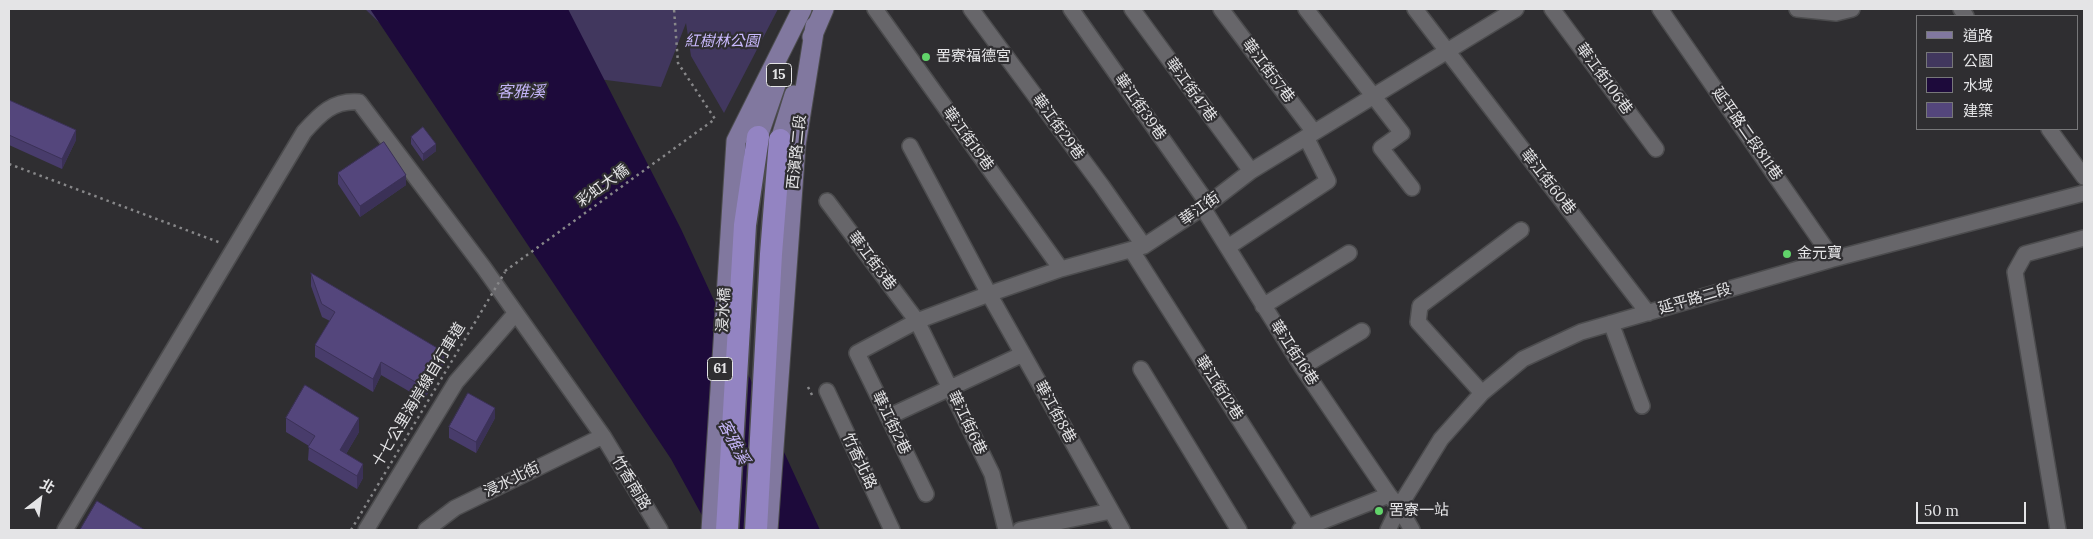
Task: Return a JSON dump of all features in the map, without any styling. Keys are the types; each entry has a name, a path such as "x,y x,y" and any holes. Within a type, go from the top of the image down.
{"highway":[{"name":"61","path":"737,217 758,137"},
{"path":"756,530 771,254 780,140"},
{"name":"浸水橋","path":"727,530 737,217"}],"main road":[{"name":"西濱路二段","path":"780,140 815,26 824,9"},
{"name":"15","path":"758,137 800,11"},
{"name":"61","path":"737,217 736,142 800,11"},
{"name":"西濱路二段","path":"768,530 788,278 796,145 815,26"},
{"name":"浸水橋","path":"711,530 737,217"}],"street":[{"name":"華江街19巷","path":"874,9 1061,269"},
{"name":"華江街29巷","path":"971,9 1102,186 1138,248"},
{"name":"華江街39巷","path":"1072,9 1206,206"},
{"name":"華江街47巷","path":"1132,9 1251,172"},
{"name":"華江街57巷","path":"1221,9 1310,135 1328,181 1228,247"},
{"path":"1306,9 1402,133 1381,148 1412,188"},
{"name":"華江街60巷","path":"1415,9 1648,313"},
{"name":"華江街106巷","path":"1552,9 1656,149"},
{"name":"延平路二段811巷","path":"1660,9 1833,259"},
{"path":"1797,9 1836,12 1852,9"},
{"name":"華江街","path":"857,353 917,321 989,294 1061,269 1138,248 1206,206 1251,172 1372,96 1447,52 1511,10"},
{"name":"竹香南路","path":"65,530 234,248 310,126 321,113 336,104 346,101 359,102 484,268 603,436 660,530"},
{"path":"2050,130 2084,176"},
{"name":"華江街8巷","path":"910,146 989,294 1122,530"},
{"name":"延平路二段","path":"1388,530 1394,501 1440,439 1482,393 1523,359 1581,332 1611,323 1833,259 2084,193"},
{"name":"華江街3巷","path":"827,201 917,321"},
{"name":"華江街16巷","path":"1206,206 1263,306 1412,530"},
{"path":"1482,393 1418,322 1420,306 1521,230"},
{"path":"2058,530 2015,272 2025,254 2084,238"},
{"name":"華江街12巷","path":"1138,248 1303,528"},
{"path":"1263,306 1349,253"},
{"path":"366,530 456,382 515,314"},
{"name":"華江街6巷","path":"917,321 992,474 1006,530"},
{"path":"1611,323 1642,406"},
{"path":"1302,367 1362,331"},
{"name":"華江街2巷","path":"857,353 926,494"},
{"path":"888,417 1023,354"},
{"path":"1141,369 1238,530"},
{"name":"竹香北路","path":"826,391 892,530"},
{"name":"浸水北街","path":"426,530 455,508 603,436"},
{"path":"1303,528 1394,501"},
{"path":"1020,530 1111,511"},
{"path":"648,512 649,530"}],"path":[{"name":"彩虹大橋","path":"505,272 715,119 678,63 674,9"},
{"path":"9,164 234,248"},
{"name":"十七公里海岸線自行車道","path":"352,530 505,272"}],"green space":[{"name":"紅樹林公園","path":"365,9 778,9 724,113 691,56 686,23 661,87 543,72 387,30"}],"water":[{"name":"客雅溪","path":"370,9 568,9 681,229 820,530 710,530 671,459"}],"building":[{"path":"9,100 76,130 62,159 9,135"},
{"path":"423,127 436,144 423,154 411,137"},
{"path":"384,142 406,175 360,206 338,173"},
{"path":"311,273 444,352 424,387 381,362 373,379 315,345 335,312 322,304"},
{"path":"305,385 359,418 340,450 363,464 357,476 308,447 315,436 286,418"},
{"path":"468,393 495,408 476,442 449,427"},
{"path":"97,501 145,530 80,530"}],"place":[{"name":"罟寮福德宮","path":"926,57"},
{"name":"金元寶","path":"1787,254"},
{"name":"罟寮一站","path":"1379,511"}]}
